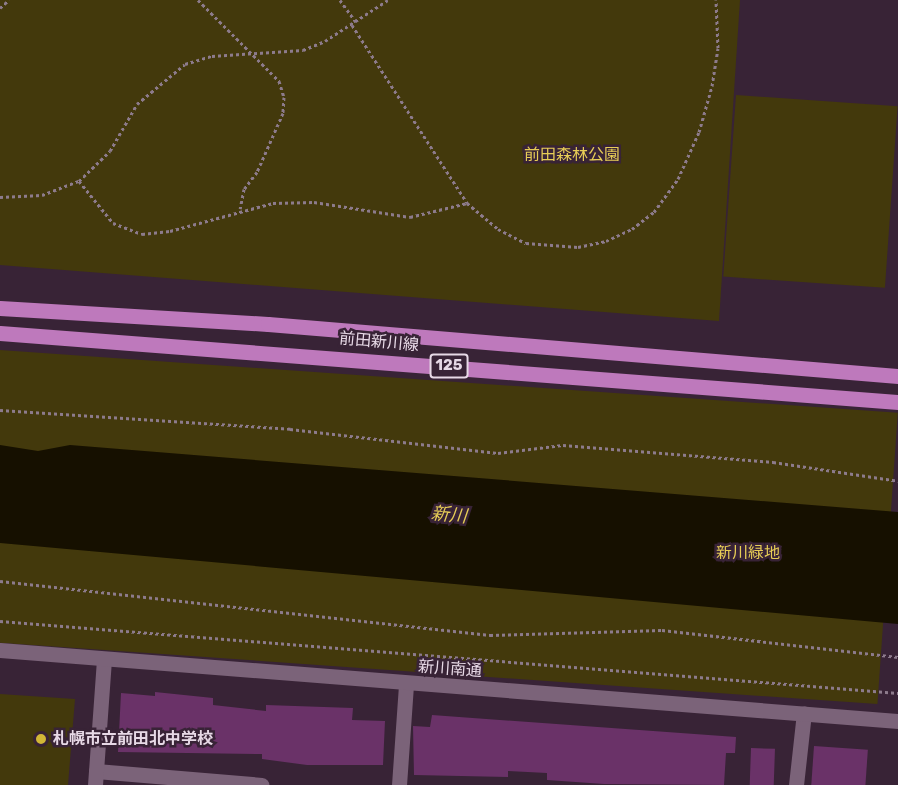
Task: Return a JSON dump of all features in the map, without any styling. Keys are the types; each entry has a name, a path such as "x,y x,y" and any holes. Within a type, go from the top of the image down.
{"main road":[{"name":"前田新川線","path":"0,308 268,324 898,376"},
{"name":"前田新川線","path":"0,333 898,402"}],"street":[{"name":"新川南通","path":"0,650 406,684 898,721"},
{"path":"104,659 95,778 261,785"},
{"path":"399,785 406,684"},
{"path":"796,785 804,713"}],"path":[{"path":"0,8 9,0"},
{"path":"198,0 279,81 283,114 257,172 244,189 240,209"},
{"path":"340,0 467,203 498,229 526,243 555,247 606,242 654,212 678,179 699,132 718,48 716,0"},
{"path":"0,197 42,195 79,181 110,151 136,104 158,83 185,64 212,56 303,50 354,24 388,0"},
{"path":"79,181 113,223 142,234 170,231 240,209 314,201 410,217 467,203"},
{"path":"0,410 290,429 498,453 563,445 773,462 898,481"},
{"path":"0,581 490,635 662,630 898,657"},
{"path":"0,621 898,693"}],"green space":[{"name":"前田森林公園","path":"0,0 740,0 719,321 0,265"},
{"path":"736,95 898,106 885,288 723,277"},
{"name":"新川緑地","path":"0,350 898,413 877,704 0,643"},
{"name":"札幌市立前田北中学校","path":"0,694 75,699 68,785 0,785"}],"water":[{"name":"新川","path":"0,445 38,451 70,445 898,512 898,624 0,543"}],"building":[{"path":"155,692 213,698 213,705 266,711 266,705 353,708 352,720 385,721 383,765 307,765 262,759 262,754 118,752 121,693 155,696"},
{"path":"432,715 736,737 735,753 726,753 724,785 604,784 547,780 547,773 508,771 508,777 414,775 413,726 430,727"},
{"path":"814,746 868,750 865,785 811,785"},
{"path":"751,748 775,749 774,785 750,785"}],"place":[{"name":"札幌市立前田北中学校","path":"41,739"}]}
